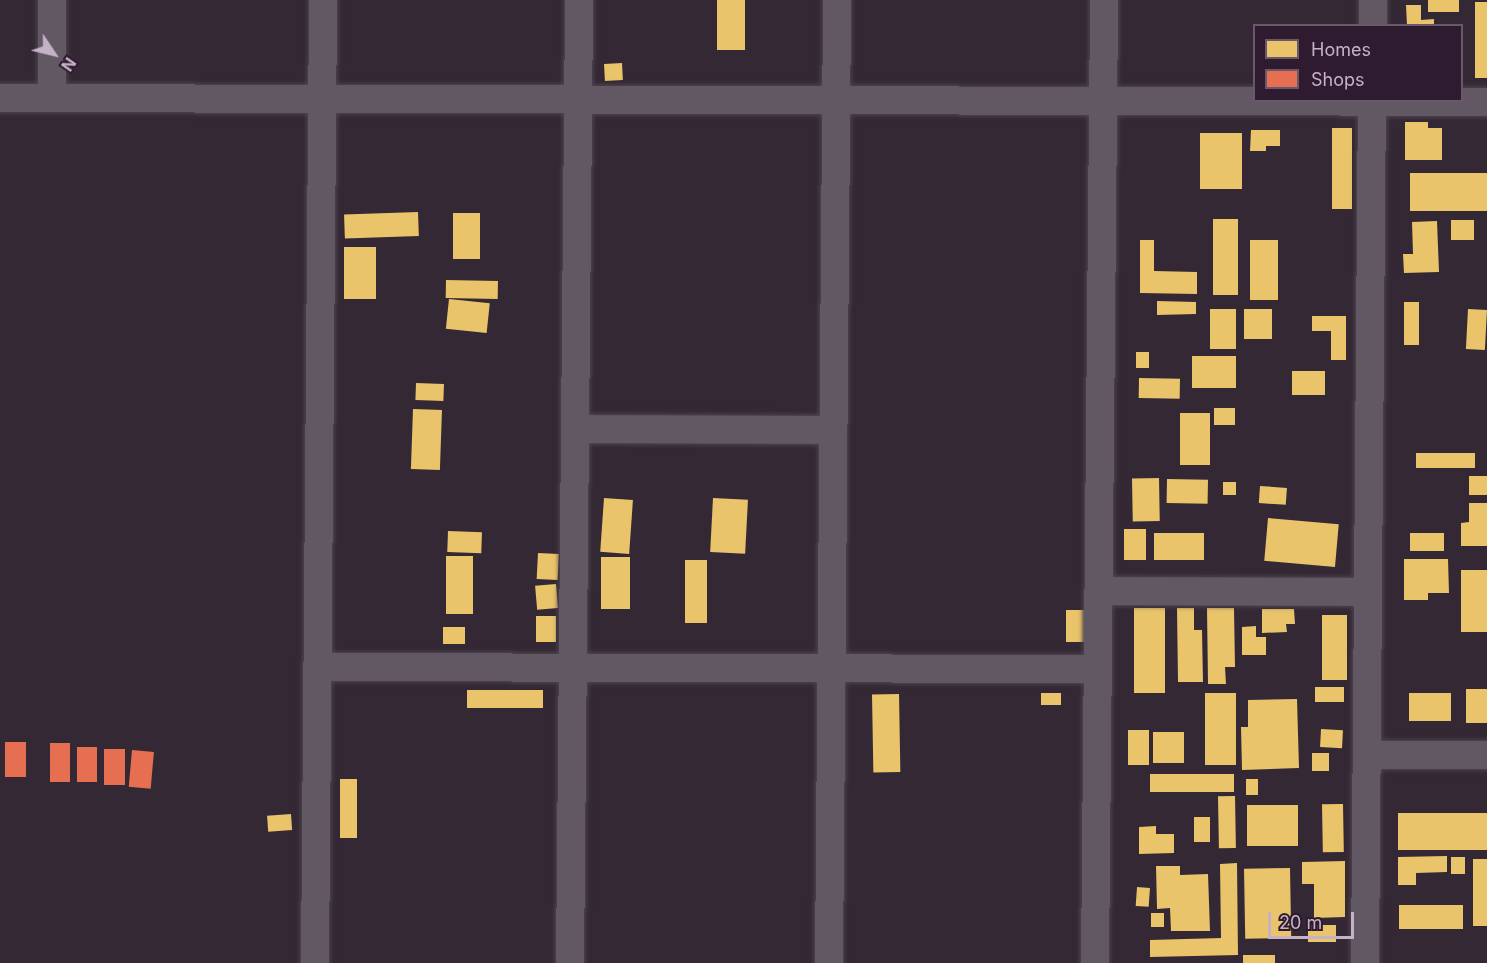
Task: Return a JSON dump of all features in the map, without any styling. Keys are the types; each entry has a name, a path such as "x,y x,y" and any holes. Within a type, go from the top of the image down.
{"street":[{"path":"52,0 52,98"},
{"path":"315,963 323,0"},
{"path":"570,963 579,0"},
{"path":"828,963 837,0"},
{"path":"1095,963 1104,0"},
{"path":"1373,0 1373,24"},
{"path":"0,98 1253,101"},
{"path":"1365,963 1372,102"},
{"path":"1463,102 1487,102"},
{"path":"575,429 833,430"},
{"path":"1099,591 1368,592"},
{"path":"318,667 1098,669"},
{"path":"1367,755 1487,755"}],"building: Homes":[{"path":"717,0 745,0 745,50 717,50"},
{"path":"1428,0 1459,0 1459,12 1428,12"},
{"path":"1475,2 1487,2 1487,78 1475,78"},
{"path":"1406,5 1421,5 1421,20 1434,19 1434,24 1407,24"},
{"path":"622,63 623,80 605,81 604,64"},
{"path":"1405,122 1428,122 1428,128 1442,128 1442,160 1405,160"},
{"path":"1332,128 1352,128 1352,209 1332,209"},
{"path":"1251,130 1280,130 1280,146 1266,146 1266,151 1250,151"},
{"path":"1200,133 1242,133 1242,189 1200,189"},
{"path":"1410,173 1487,173 1487,211 1410,211"},
{"path":"418,212 419,236 345,239 344,215"},
{"path":"453,213 480,213 480,259 453,259"},
{"path":"1213,219 1238,219 1238,295 1213,295"},
{"path":"1451,220 1474,220 1474,240 1451,240"},
{"path":"1437,221 1439,272 1404,273 1403,254 1413,254 1412,222"},
{"path":"1140,240 1154,240 1154,271 1197,272 1197,294 1140,293"},
{"path":"1250,240 1278,240 1278,300 1250,300"},
{"path":"344,247 376,247 376,299 344,299"},
{"path":"446,280 498,281 498,299 446,298"},
{"path":"449,299 490,303 487,333 446,329"},
{"path":"1157,301 1196,302 1196,314 1157,315"},
{"path":"1404,302 1419,302 1419,345 1404,345"},
{"path":"1210,309 1236,309 1236,349 1210,349"},
{"path":"1244,309 1272,309 1272,339 1244,339"},
{"path":"1468,309 1487,310 1485,350 1466,349"},
{"path":"1312,316 1346,316 1346,360 1331,360 1331,331 1312,331"},
{"path":"1136,352 1149,352 1149,368 1136,368"},
{"path":"1192,356 1236,356 1236,388 1192,388"},
{"path":"1292,371 1325,371 1325,395 1292,395"},
{"path":"1139,378 1180,379 1180,399 1139,398"},
{"path":"416,383 444,384 443,401 415,400"},
{"path":"1214,408 1235,408 1235,425 1214,425"},
{"path":"413,409 442,410 440,470 411,469"},
{"path":"1180,413 1210,413 1210,465 1180,465"},
{"path":"1416,453 1475,453 1475,468 1416,468"},
{"path":"1469,476 1487,476 1487,495 1469,495"},
{"path":"1132,478 1159,478 1160,521 1133,521"},
{"path":"1167,479 1208,480 1208,504 1167,503"},
{"path":"1223,482 1236,482 1236,495 1223,495"},
{"path":"1260,486 1287,488 1286,505 1259,503"},
{"path":"604,498 633,500 629,554 600,552"},
{"path":"713,498 748,500 745,554 710,552"},
{"path":"1469,503 1487,503 1487,546 1461,546 1461,523 1469,522"},
{"path":"1268,518 1339,524 1335,567 1264,561"},
{"path":"1124,529 1146,529 1146,560 1124,560"},
{"path":"448,531 482,532 481,553 447,552"},
{"path":"1154,533 1204,533 1204,560 1154,560"},
{"path":"1410,533 1444,533 1444,551 1410,551"},
{"path":"538,553 559,554 558,580 537,579"},
{"path":"446,556 473,556 473,614 446,614"},
{"path":"601,557 630,557 630,609 601,609"},
{"path":"1404,559 1448,559 1449,593 1428,593 1428,600 1404,600"},
{"path":"685,560 707,560 707,623 685,623"},
{"path":"1461,570 1487,570 1487,632 1461,632"},
{"path":"556,584 558,608 537,610 535,586"},
{"path":"1134,608 1165,608 1165,693 1134,693"},
{"path":"1177,608 1194,608 1194,630 1202,630 1203,682 1178,682"},
{"path":"1207,608 1234,608 1235,667 1225,667 1226,684 1208,684"},
{"path":"1262,609 1294,609 1295,624 1286,624 1287,632 1262,633"},
{"path":"1066,610 1088,610 1088,642 1066,642"},
{"path":"1322,615 1347,615 1347,680 1322,680"},
{"path":"536,616 556,616 556,642 536,642"},
{"path":"1256,626 1256,637 1266,637 1266,655 1242,655 1242,627"},
{"path":"443,627 465,627 465,644 443,644"},
{"path":"1315,687 1344,687 1344,702 1315,702"},
{"path":"1466,689 1487,689 1487,723 1466,723"},
{"path":"467,690 543,690 543,708 467,708"},
{"path":"1041,693 1061,693 1061,705 1041,705"},
{"path":"1205,693 1236,693 1236,765 1205,765"},
{"path":"1409,693 1451,693 1451,721 1409,721"},
{"path":"872,694 899,694 900,772 873,772"},
{"path":"1297,699 1299,768 1242,770 1241,727 1248,727 1248,700"},
{"path":"1321,729 1343,730 1342,748 1320,747"},
{"path":"1128,730 1149,730 1149,765 1128,765"},
{"path":"1153,732 1184,732 1184,763 1153,763"},
{"path":"1312,753 1329,753 1329,771 1312,771"},
{"path":"1150,774 1234,774 1234,792 1150,792"},
{"path":"340,779 357,779 357,838 340,838"},
{"path":"1246,779 1258,779 1258,795 1246,795"},
{"path":"1218,796 1235,796 1236,848 1219,848"},
{"path":"1322,804 1343,804 1344,852 1323,852"},
{"path":"1247,805 1298,805 1298,846 1247,846"},
{"path":"1398,813 1487,813 1487,850 1398,850"},
{"path":"291,814 292,830 268,832 267,816"},
{"path":"1194,817 1210,817 1210,842 1194,842"},
{"path":"1156,826 1156,834 1174,834 1174,853 1139,854 1139,827"},
{"path":"1447,856 1447,872 1416,873 1416,885 1398,885 1398,857"},
{"path":"1451,857 1465,857 1465,874 1451,874"},
{"path":"1473,859 1487,859 1487,926 1473,926"},
{"path":"1345,861 1345,917 1314,918 1314,884 1302,884 1302,862"},
{"path":"1237,863 1238,955 1150,957 1150,940 1221,938 1220,864"},
{"path":"1156,866 1180,866 1180,875 1208,874 1210,931 1171,931 1170,908 1157,909"},
{"path":"1290,868 1291,938 1245,939 1244,869"},
{"path":"1137,887 1150,888 1149,907 1136,906"},
{"path":"1399,905 1463,905 1463,929 1399,929"},
{"path":"1151,913 1164,913 1164,927 1151,927"},
{"path":"1308,925 1336,925 1336,942 1308,942"},
{"path":"1243,955 1275,955 1275,963 1243,963"}],"building: Shops":[{"path":"5,742 26,742 26,777 5,777"},
{"path":"50,743 70,743 70,782 50,782"},
{"path":"77,747 97,747 97,782 77,782"},
{"path":"104,749 125,749 125,785 104,785"},
{"path":"132,750 154,752 151,789 129,787"}]}
